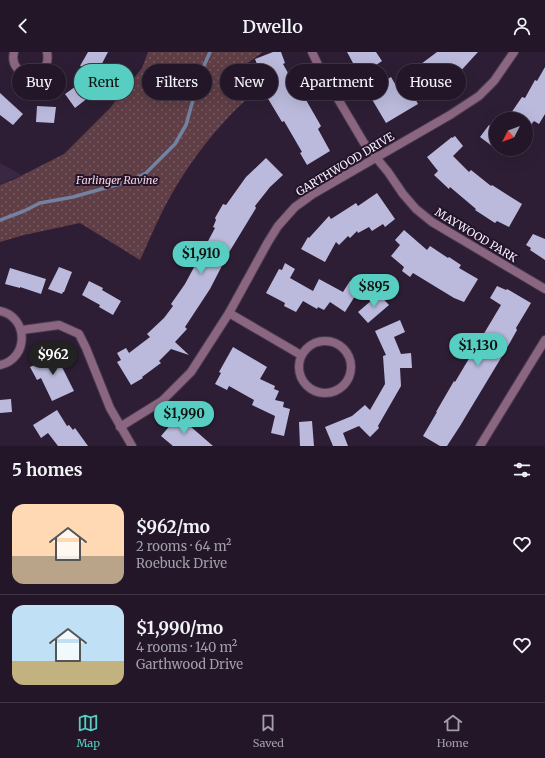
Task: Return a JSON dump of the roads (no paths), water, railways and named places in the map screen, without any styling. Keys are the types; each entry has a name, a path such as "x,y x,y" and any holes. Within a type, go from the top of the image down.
{"street":[{"path":"14,52 13,60 15,65 23,73 29,75 34,74 44,68 47,63 47,52"},
{"name":"MAYWOOD PARK","path":"312,52 319,67 364,144 388,172 403,194 416,209 432,222 545,288"},
{"name":"GARTHWOOD DRIVE","path":"120,427 162,401 191,372 229,313 278,226 295,207 314,194 450,115 478,96 494,81 514,52"},
{"path":"0,311 11,315 22,330 22,343 17,355 10,361 0,364"},
{"path":"229,313 301,355"},
{"path":"22,330 59,325 79,334 110,408 132,446"},
{"path":"480,446 545,340"},
{"path":"330,341 338,344 347,352 351,364 351,373 348,381 338,390 325,393 316,392 303,381 299,372 301,355 306,348 313,343 330,341"}],"waterway":[{"path":"0,220 40,203 73,197 130,181 146,173 175,144 186,125 200,75 210,52"}],"park label":[{"name":"Farlinger Ravine","path":"117,180"}]}
